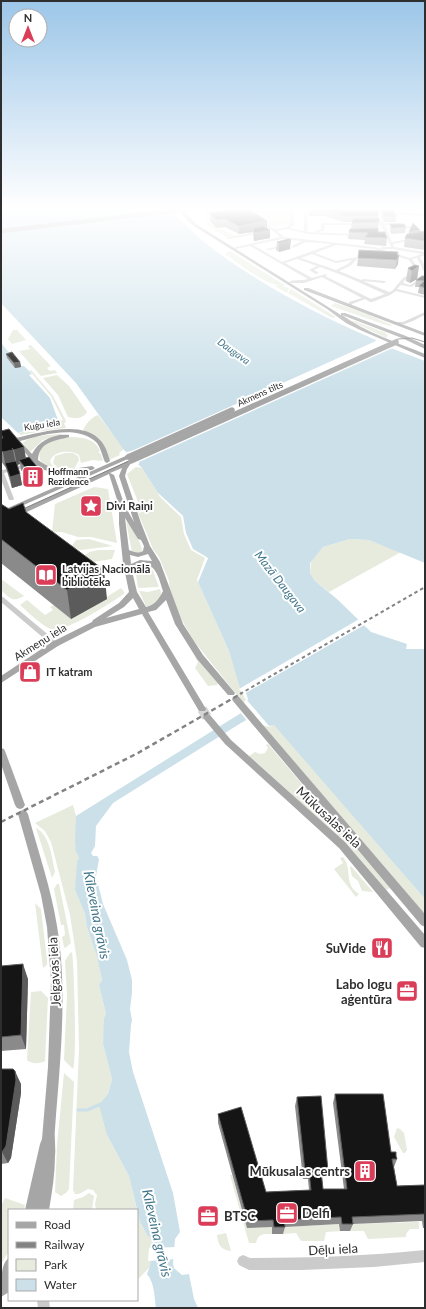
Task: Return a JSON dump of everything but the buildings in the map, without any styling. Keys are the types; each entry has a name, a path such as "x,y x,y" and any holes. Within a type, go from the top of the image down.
{"main road":[{"path":"268,270 332,309 392,338 413,341"},
{"path":"272,270 300,286 350,305 418,334"},
{"path":"317,300 316,297 319,296 341,302"},
{"path":"332,309 339,316 362,329 425,356"},
{"path":"332,309 388,329 396,329 397,327 395,324"},
{"path":"339,316 355,319"},
{"path":"395,324 425,336"},
{"path":"392,338 406,332 425,336"},
{"path":"399,335 425,336"},
{"path":"399,335 425,346"},
{"name":"Akmens tilts","path":"129,460 392,338"},
{"name":"Kuģu iela","path":"1,432 14,440"},
{"name":"Kuģu iela","path":"2,442 58,432 74,432 89,436"},
{"path":"36,462 35,453 37,449 47,441 69,435 89,436 99,442 105,464"},
{"path":"14,440 19,443 36,462 47,468 65,472 129,460"},
{"path":"1,522 129,460"},
{"path":"129,460 122,476 147,546 158,568 166,592"},
{"path":"1,513 105,464"},
{"path":"111,475 122,506 142,541 147,546"},
{"path":"122,506 126,552 133,592 143,611"},
{"path":"126,552 133,555 141,555 146,552 147,546"},
{"path":"129,570 134,564 144,561 154,564 158,568"},
{"name":"Akmeņu iela","path":"1,680 55,644 92,625 106,614 125,603 133,592"},
{"name":"Akmeņu iela","path":"92,625 143,611 159,604 163,600 166,592"},
{"name":"Mūkusalas iela","path":"166,592 183,632 200,657 425,922"},
{"name":"Mūkusalas iela","path":"143,611 162,639 204,713 223,738 342,845 425,943"},
{"name":"Jelgavas iela","path":"1,751 22,810 46,895 52,927 57,971 54,1067 48,1133 32,1209"},
{"name":"Jelgavas iela","path":"42,1209 49,1155 48,1133"},
{"path":"1,1278 8,1267"}],"street":[{"path":"295,270 312,280"},
{"path":"311,270 317,273"},
{"path":"330,270 347,275 389,294"},
{"path":"291,282 304,282 312,280 338,270"},
{"path":"347,275 349,270"},
{"path":"322,276 371,301 395,290 404,279 415,270"},
{"path":"413,273 425,278"},
{"path":"357,280 384,282"},
{"path":"401,284 411,286 419,281"},
{"path":"300,286 304,282"},
{"path":"395,290 425,297"},
{"path":"350,305 350,303 365,298"},
{"path":"395,324 404,323 425,313"},
{"path":"412,330 409,328 410,324 425,318"},
{"path":"11,499 1,471 36,462"},
{"path":"1,599 55,644"},
{"name":"Dēļu iela","path":"243,1261 249,1264 258,1265 302,1264 374,1261 422,1255"}],"green space":[{"path":"248,270 261,270 286,286 281,286 289,288 287,293 275,286 279,285 273,284"},
{"path":"291,289 336,317 332,318 288,293"},
{"path":"335,303 367,314 392,325 390,326 383,324 331,306"},
{"path":"351,321 355,321 386,333 388,336 386,338"},
{"path":"13,330 17,330 26,340 12,344 8,339"},
{"path":"31,345 51,366 47,368 50,371 55,370 57,373 41,376 19,351 30,349 28,346"},
{"path":"29,370 31,370 53,396 65,419 66,422 64,423 66,428 20,435 19,433 63,420 51,396"},
{"path":"57,375 69,386 87,412 83,416 76,418 68,417 58,395 43,378"},
{"path":"98,415 124,449 119,453 120,455 109,460 103,444 98,438 83,431 89,421"},
{"path":"64,434 43,440 31,451 29,451 23,443 36,437"},
{"path":"66,437 76,437 90,440 98,446 100,451 98,452 101,454 103,461 92,460 81,463 79,455 76,453 63,452 52,457 50,461 52,465 59,469 43,464 39,454 40,449 51,441"},
{"path":"65,453 73,453 78,456 79,460 74,469 58,468 53,463 55,456"},
{"path":"136,467 142,468 158,493 183,516 208,558 198,582 229,651 244,697 270,727 274,724 425,899 425,914 232,689 194,641 180,617 170,593 169,581 159,557 153,549 138,513 142,512 127,474"},
{"path":"94,487 108,489 117,543 91,537 78,537 62,532 52,532 55,504"},
{"path":"126,521 139,540 142,552 132,552"},
{"path":"89,539 113,546 81,550 71,547 76,540"},
{"path":"350,539 369,540 401,552 329,592 315,581 310,573 311,560 323,547"},
{"path":"98,550 115,550 112,559 93,562 84,556 89,552"},
{"path":"140,564 151,566 159,587 138,588 135,568"},
{"path":"1,579 24,596 17,599 11,599 1,590"},
{"path":"121,588 124,594 109,604 78,622 59,629 52,629 45,626 20,605 27,600 45,615 53,610 50,607 54,605 71,619"},
{"path":"160,589 161,596 158,601 152,605 146,606 139,591 148,592"},
{"path":"194,655 218,683 217,685 208,686 195,668 198,662"},
{"path":"268,744 390,888 386,890 349,846 249,756 255,752 260,754 265,753 268,748 266,745"},
{"path":"73,805 76,816 76,852 79,858 75,890 85,914 87,927 97,957 102,980 99,985 106,1014 103,1044 112,1079 108,1094 107,1135 129,1176 137,1209 96,1209 95,1204 97,1195 93,1190 88,1189 79,1194 75,1194 73,1190 79,1049 77,961 70,915 51,842 45,831 35,823"},
{"path":"36,828 41,831 50,847 55,872 52,878"},
{"path":"343,857 346,862 351,886 359,894 356,897 334,869 343,863 340,858"},
{"path":"351,866 373,892 362,891 358,881 352,876"},
{"path":"57,884 59,884 71,943 65,948 62,937 65,935 64,925 61,925 54,889"},
{"path":"35,903 41,909 47,960 47,965 43,968"},
{"path":"72,952 75,1032 73,1069 64,1060 67,995 65,961"},
{"path":"41,991 48,998 45,1061 36,1063 27,1060 31,992"},
{"path":"64,1073 74,1082 69,1189 61,1196 55,1192 57,1145"},
{"path":"397,1128 404,1133 407,1150 405,1153 403,1153 394,1137"},
{"path":"230,1175 232,1175 247,1228 272,1227 272,1234 264,1234 258,1237 256,1243 249,1243"},
{"path":"89,1193 94,1196 92,1209 73,1209 74,1200"},
{"path":"5,1198 25,1205 24,1209 8,1209 8,1253 1,1264 1,1206"},
{"path":"138,1214 144,1230 152,1239 150,1267 138,1279"},
{"path":"419,1222 419,1229 410,1229 406,1234 406,1237 368,1239 364,1231 350,1231 350,1224"},
{"path":"339,1224 340,1231 342,1231 326,1232 324,1241 301,1241 296,1233 283,1234 283,1227"},
{"path":"226,1233 231,1251 222,1248 218,1242 217,1235"}],"water":[{"path":"1,270 243,270 294,300 376,340 375,342 425,361 425,563 369,540 350,539 323,547 310,563 310,573 315,581 337,599 371,632 407,644 406,649 425,649 425,899 274,725 270,726 248,719 113,803 96,826 95,846 91,853 99,859 96,876 103,904 127,960 132,980 130,1009 132,1020 129,1052 133,1072 173,1193 180,1232 175,1239 173,1264 174,1268 182,1275 189,1274 194,1299 198,1308 156,1308 153,1286 147,1274 150,1266 152,1239 147,1235 140,1222 129,1176 107,1135 99,1105 108,1094 112,1079 103,1044 104,1019 106,1014 99,985 102,980 97,957 87,927 85,914 75,890 77,862 79,858 76,852 75,841 76,816 241,713 248,699 246,693 240,688 229,651 198,582 208,558 193,549 186,533 183,516 158,493 142,468 124,450 76,383 1,303"},
{"path":"1,343 12,356 20,361 21,366 24,366 32,374 29,375 50,398 58,420 18,433 1,417"}],"pier":[{"path":"378,340 395,347 139,462 139,464 136,465 128,453 124,453 134,450"},
{"path":"158,493 183,516 186,533 193,549 208,558 198,582 197,580 205,558 191,550 184,534 181,517 160,497"},
{"path":"361,618 366,624 244,694 239,689"},
{"path":"246,699 270,727 248,722 239,711"},
{"path":"177,1247 176,1259 148,1261 149,1248"}],"waterway":[{"path":"78,1110 87,1110 101,1104"}],"tunnel":[{"path":"202,709 207,717"}],"tram line":[{"path":"1,519 398,339 412,338 425,342"}],"railway":[{"path":"240,694 425,587"},
{"path":"1,822 138,753 242,693"}],"place":[{"name":"Hoffmann Rezidence","path":"33,477"},
{"name":"Divi Raiņi","path":"91,506"},
{"name":"Latvijas Nacionālā bibliotēka","path":"46,575"},
{"name":"IT katram","path":"30,672"},
{"name":"SuVide","path":"382,948"},
{"name":"Labo logu aģentūra","path":"407,991"},
{"name":"Mūkusalas centrs","path":"365,1171"},
{"name":"Delfi","path":"287,1213"},
{"name":"BTSC","path":"208,1216"}],"water label":[{"name":"Daugava","path":"234,351"},
{"name":"Mazā Daugava","path":"280,582"},
{"name":"Kīleveina grāvis","path":"97,915"},
{"name":"Kīleveina grāvis","path":"157,1233"}]}
